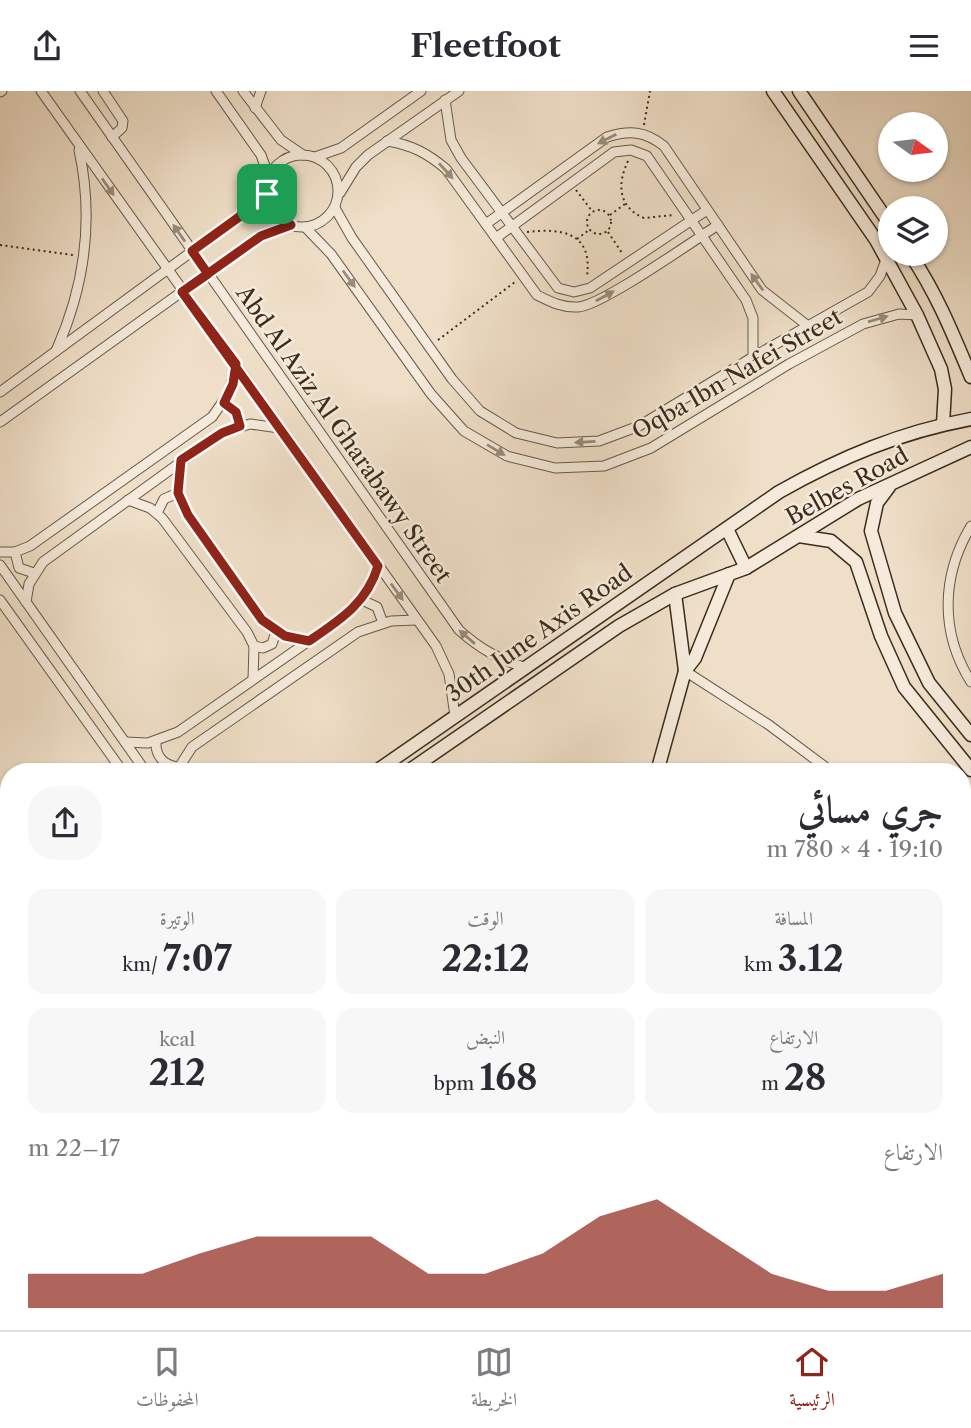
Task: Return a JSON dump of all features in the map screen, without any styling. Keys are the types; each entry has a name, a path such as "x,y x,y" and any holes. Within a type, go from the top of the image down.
{"street":[{"name":"Abd Al Aziz Al Gharabawy Street","path":"41,91 418,621 445,664 452,684 455,716"},
{"name":"Abd Al Aziz Al Gharabawy Street","path":"80,91 459,631 502,660 527,668"},
{"path":"103,91 123,121 122,128 112,137"},
{"path":"216,91 261,155 268,180 269,204 282,221 306,227 317,224 336,203 356,167 387,141 459,91"},
{"path":"243,91 281,140 303,155"},
{"path":"255,108 261,91"},
{"path":"0,392 239,217 277,165 289,157 315,157 341,148 421,91"},
{"path":"773,91 878,243"},
{"path":"799,91 878,209"},
{"path":"445,100 451,140 501,213 558,288 574,292 584,289 628,262 690,216 708,210"},
{"path":"486,224 607,137 625,132 643,133 664,146 762,290 808,326"},
{"path":"387,141 410,145 429,154 446,169 537,295 558,306 581,307 602,299 718,225"},
{"path":"56,351 74,305 85,257 86,201 78,144"},
{"path":"496,238 514,230 614,152 633,151 647,156 746,300 755,338 752,356"},
{"path":"315,157 334,173 336,203"},
{"name":"Oqba Ibn Nafei Street","path":"336,203 352,238 429,347 480,411 516,433 557,443 599,441 639,426 752,356 868,292 880,277 884,266"},
{"path":"0,422 261,236 291,225"},
{"name":"Oqba Ibn Nafei Street","path":"306,227 331,254 431,394 464,431 507,456 555,468 604,465 651,449 789,363 863,324 899,314 917,315"},
{"path":"892,266 917,315 940,369 945,389 943,424"},
{"path":"918,266 951,327 971,377"},
{"path":"0,552 15,552 30,546 195,429 224,403 233,384 236,364"},
{"path":"224,403 236,412 240,426"},
{"name":"Belbes Road","path":"726,529 779,492 828,465 879,443 943,424 971,419"},
{"path":"26,602 34,573 50,556 181,460 222,433 240,426 260,424 279,428"},
{"name":"Belbes Road","path":"746,568 858,499 971,447"},
{"path":"181,460 178,493 183,509 195,526 262,620 276,631 309,641"},
{"path":"894,482 884,491 874,510 871,531 873,545 895,613 914,656 940,698 971,735"},
{"path":"157,513 164,499 178,493"},
{"path":"128,500 157,513 247,632 254,646 253,679"},
{"path":"971,526 951,568 947,594 953,646 971,682"},
{"path":"726,529 746,568"},
{"name":"30th June Axis Road","path":"388,763 726,529"},
{"path":"799,536 831,541 856,562 881,636 904,687 965,763"},
{"path":"15,552 19,568 34,573"},
{"path":"0,565 140,763"},
{"path":"125,742 156,741 178,732 309,641 349,613 362,600 378,566"},
{"name":"30th June Axis Road","path":"420,763 619,626 675,594 746,568"},
{"path":"659,763 685,671 695,658 729,574"},
{"path":"675,594 685,671 769,725 820,763"},
{"path":"0,600 117,763"},
{"path":"362,600 377,607 383,623"},
{"path":"182,763 192,747 351,636 383,623 418,621"},
{"path":"254,646 263,648 272,644 276,631"},
{"path":"156,741 157,752 166,763"}],"path":[{"path":"643,133 650,91"},
{"path":"633,151 620,185 625,204 637,215 652,219 690,216"},
{"path":"571,183 593,212"},
{"path":"610,216 625,204"},
{"path":"602,210 610,216 611,225 607,231 600,234 590,230 588,218 593,212 602,210"},
{"path":"514,230 550,229 569,233 577,239 587,259 584,289"},
{"path":"577,239 590,230"},
{"path":"607,231 628,262"},
{"path":"0,245 85,257"},
{"path":"429,347 524,276"}],"route":[{"path":"267,194 267,184 239,217 192,251 208,274 182,292 236,364 233,384 224,403 233,408 239,416 240,426 222,433 181,460 178,493 183,509 262,620 285,636 309,641 349,613 362,600 372,584 378,566 236,364 182,292 261,236 291,225 274,213 267,194"}]}
